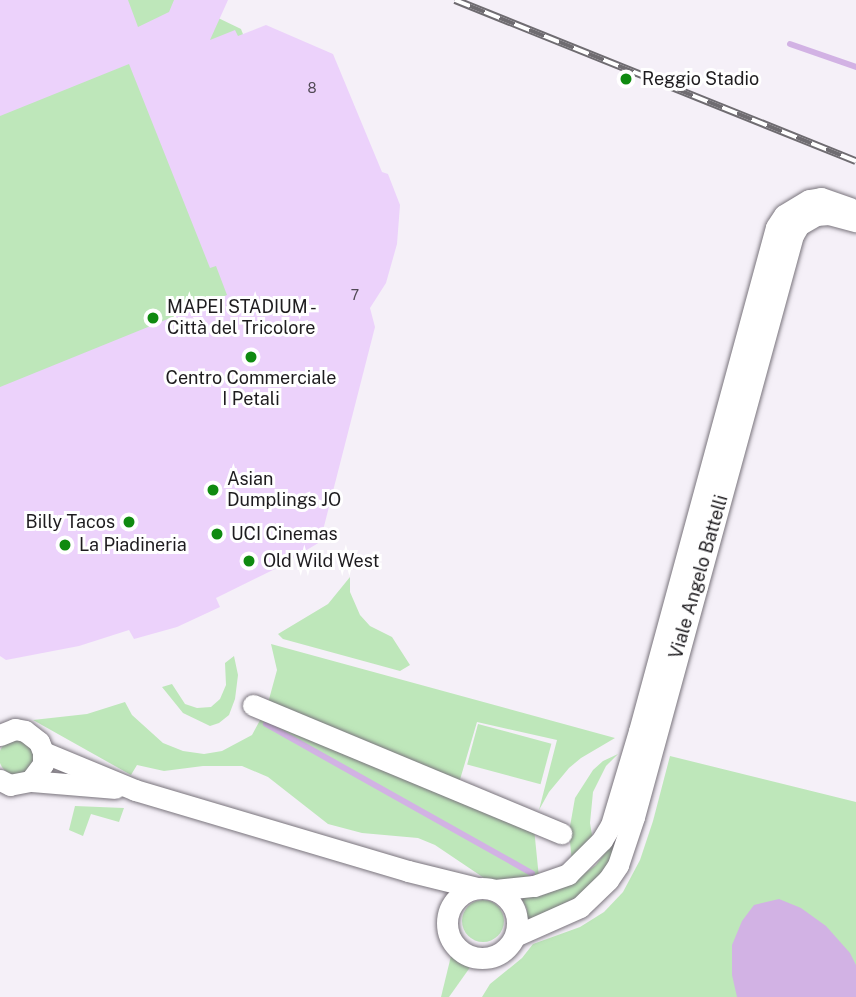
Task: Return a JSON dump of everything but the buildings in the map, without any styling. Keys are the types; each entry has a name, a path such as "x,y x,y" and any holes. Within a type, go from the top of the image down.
{"street":[{"name":"Viale Angelo Battelli","path":"0,735 15,729 25,731 39,742 43,752 135,790 408,871 486,889 534,886 568,874 602,841 611,825 776,227 784,215 809,200 821,198 856,210"},
{"name":"Viale Angelo Battelli","path":"408,871 439,894 450,910 448,928 451,938 466,954 487,957 499,954 514,936 580,906 608,880 618,865 634,817 793,235 799,225 816,215 829,214 856,221"},
{"path":"253,705 561,833"},
{"path":"30,781 43,764 43,752"},
{"name":"Viale Angelo Battelli","path":"0,780 10,785 30,781 135,790"},
{"path":"450,910 457,900 486,889 505,896 516,915 514,936"}],"green space":[{"name":"MAPEI STADIUM - Città del Tricolore","path":"0,0 181,0 241,29 317,226 0,532"},
{"path":"350,577 350,592 360,615 370,626 392,637 410,665 400,671 283,639 278,634 328,604"},
{"path":"271,644 615,738 569,768 549,792 539,810 557,740 477,722 459,783 268,703 277,670"},
{"path":"234,656 238,675 235,699 229,715 219,723 210,726 183,713 162,687 172,684 185,704 197,708 211,707 220,699 226,685 225,663"},
{"path":"125,702 132,715 163,743 183,751 204,754 222,751 252,735 265,711 534,828 539,878 503,883 487,880 435,845 418,838 362,833 328,824 268,777 242,766 203,766 164,771 137,765 131,775 33,720 87,714"},
{"path":"478,724 551,744 541,784 467,765"},
{"path":"17,739 29,745 35,757 29,769 17,775 5,769 -1,757 5,745"},
{"path":"618,754 606,766 593,792 590,823 593,841 572,862 569,832 575,798 593,770 603,761"},
{"path":"670,756 856,802 856,997 482,997 490,984 522,958 533,944 580,927 604,912 623,892 640,860"},
{"path":"75,806 124,808 119,822 91,814 83,836 69,830"},
{"path":"625,818 612,861 584,894 527,921 527,909 521,897 540,896 567,886 596,865 614,841"},
{"path":"483,900 498,906 504,921 498,936 483,942 468,936 462,921 468,906"},
{"path":"451,956 471,966 449,997 441,997"}],"shaded area":[{"path":"779,899 801,908 826,926 850,953 856,965 856,997 737,997 732,975 732,945 742,921 754,905"}],"waterway":[{"path":"790,44 856,67"},
{"path":"266,724 532,873"}],"railway":[{"path":"455,0 856,161"}],"place":[{"name":"Reggio Stadio","path":"626,79"},
{"name":"MAPEI STADIUM - Città del Tricolore","path":"153,318"},
{"name":"Centro Commerciale I Petali","path":"251,357"},
{"name":"Asian Dumplings JO","path":"213,490"},
{"name":"Billy Tacos","path":"129,522"},
{"name":"UCI Cinemas","path":"217,534"},
{"name":"La Piadineria","path":"65,545"},
{"name":"Old Wild West","path":"249,561"}]}
